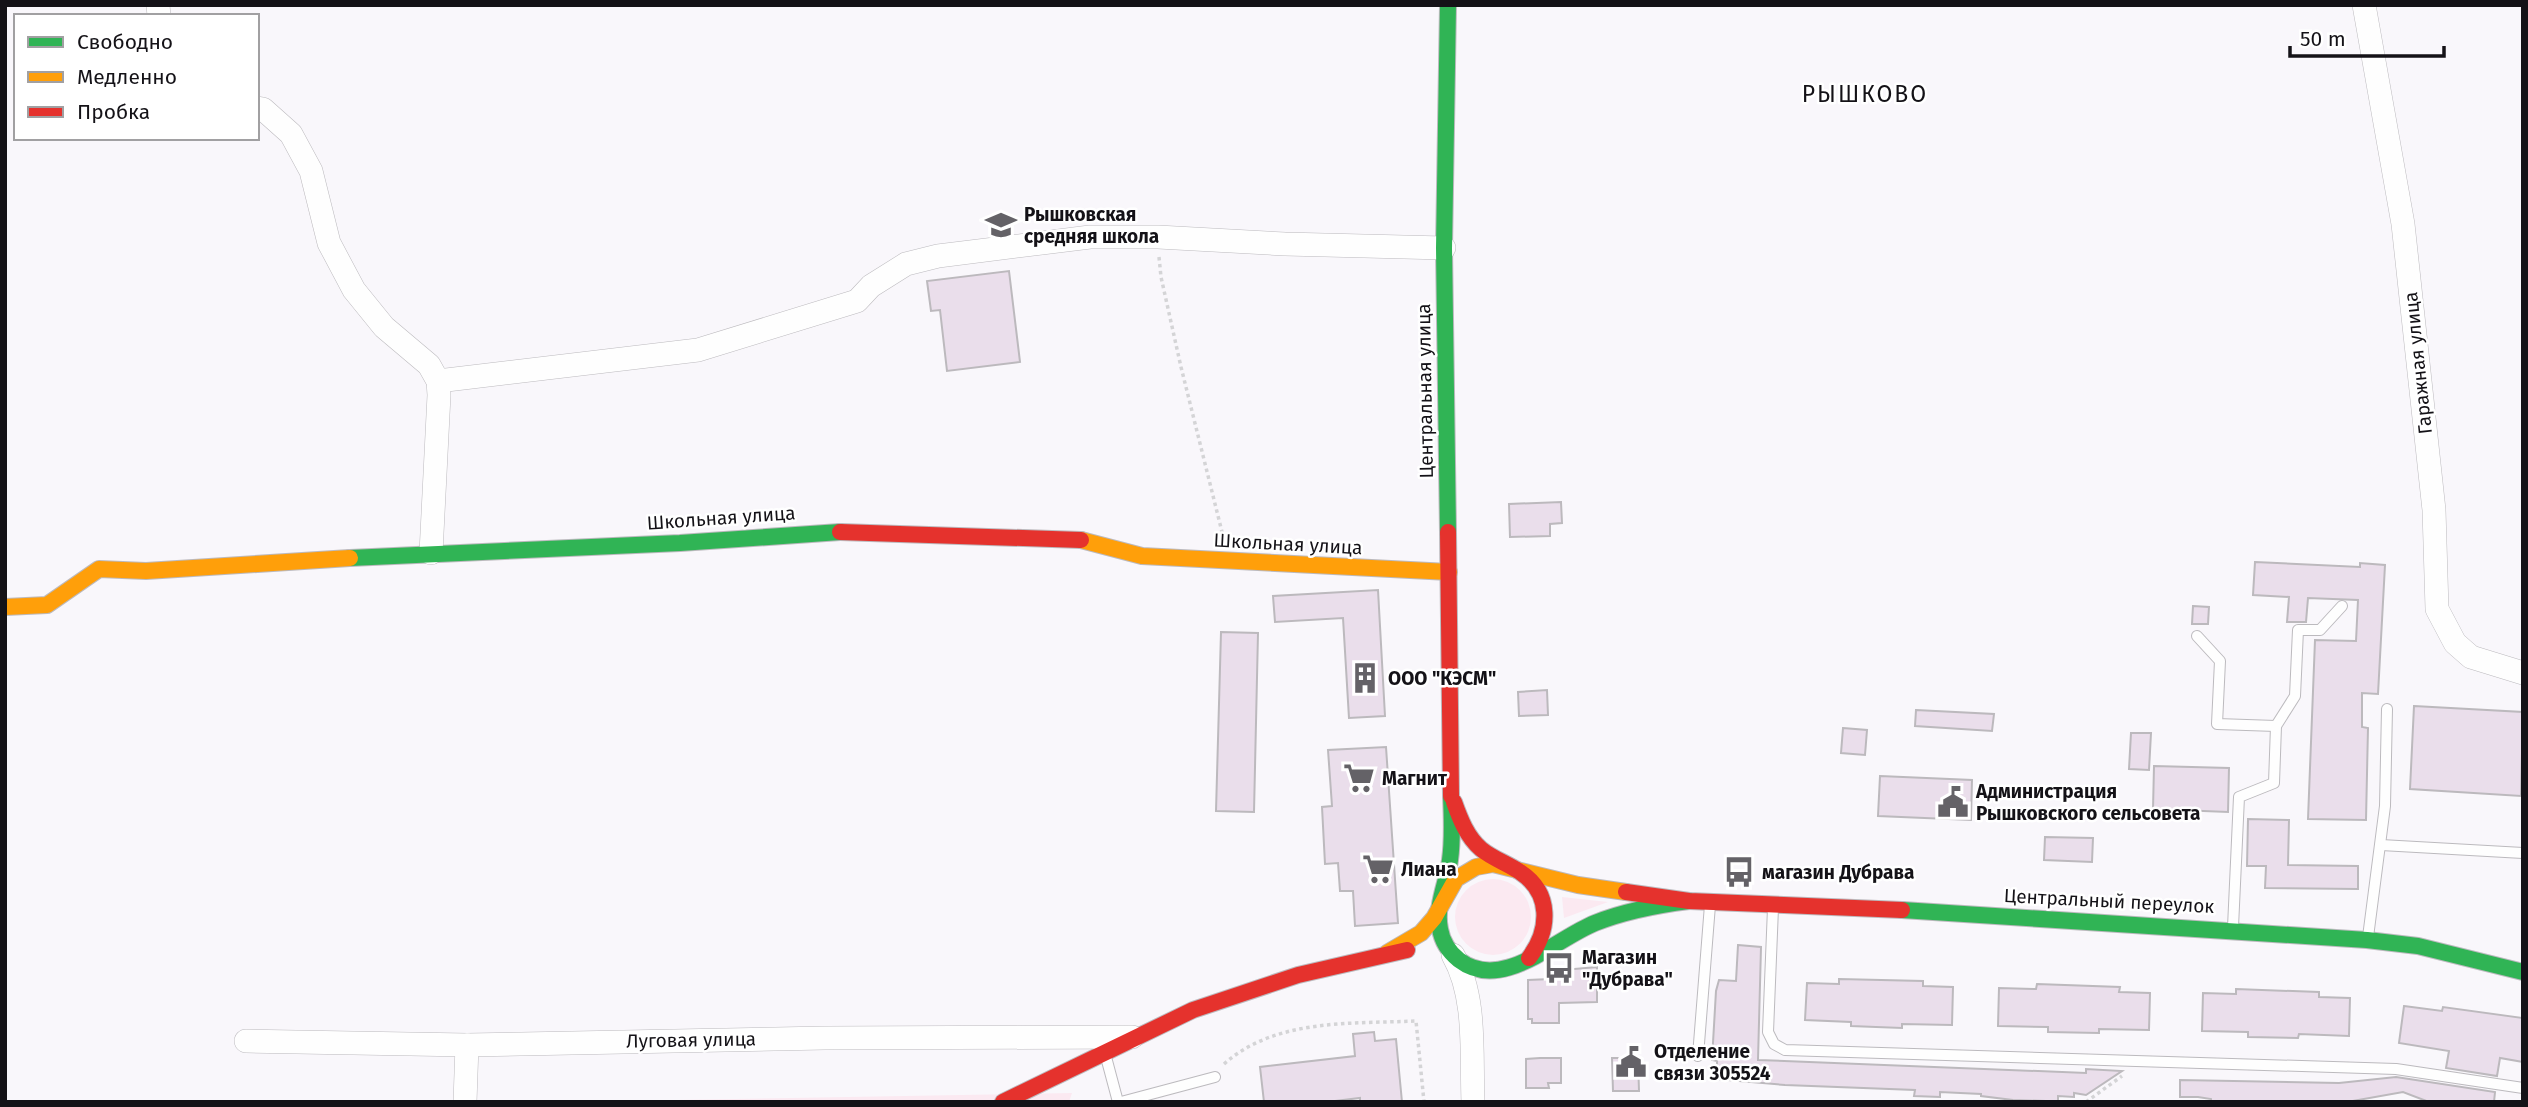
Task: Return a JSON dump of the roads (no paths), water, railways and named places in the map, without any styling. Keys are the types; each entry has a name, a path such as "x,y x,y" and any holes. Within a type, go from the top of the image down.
{"main road":[{"name":"Центральная улица","path":"1448,5 1444,248 1451,777"},
{"name":"Школьная улица","path":"5,607 47,605 99,569 146,571 680,543 827,532 1077,539 1142,556 1449,572"},
{"path":"1451,777 1453,797 1468,834 1489,855 1524,875 1538,890 1546,910 1545,931 1529,958"},
{"path":"1451,777 1450,862 1439,916 1440,931 1452,955"},
{"path":"1387,953 1424,930 1445,893 1460,875 1481,865 1504,865 1578,885 1689,901"},
{"path":"1003,1102 1048,1083 1193,1010 1298,975 1416,948 1452,955 1469,967 1500,972 1520,964 1583,928 1626,912 1689,901"},
{"name":"Центральный переулок","path":"1689,901 1773,903 2367,940 2418,946 2523,972"}],"street":[{"name":"Гаражная улица","path":"2364,5 2403,224 2434,510 2437,609 2455,643 2471,657 2523,673"},
{"path":"259,108 291,134 311,171 329,243 354,290 384,327 429,365 438,382 431,554"},
{"path":"438,382 698,349 857,301 871,286 906,264 938,256 1090,237 1158,237 1285,244 1444,248"},
{"path":"1452,955 1464,982 1469,1016 1473,1102"},
{"path":"1469,1016 1479,987 1500,972"},
{"name":"Луговая улица","path":"246,1041 467,1045 839,1038 1135,1038"},
{"path":"465,1102 467,1045"}],"lane":[{"path":"2233,930 2239,797 2274,783 2276,726 2295,696 2298,630 2320,630 2342,606"},
{"path":"2197,636 2220,661 2217,724 2276,726"},
{"path":"2367,940 2381,845 2387,709"},
{"path":"2381,845 2523,853"},
{"path":"1698,1056 1710,902"},
{"path":"1773,903 1768,1032 1774,1044 1785,1050 2396,1069 2523,1088"},
{"path":"1105,1054 1119,1102 1215,1077"}],"place":[{"name":"Рышковская средняя школа","path":"1001,225"},
{"name":"ООО \"КЭСМ\"","path":"1365,678"},
{"name":"Магнит","path":"1359,778"},
{"name":"Администрация Рышковского сельсовета","path":"1953,802"},
{"name":"Лиана","path":"1378,869"},
{"name":"магазин Дубрава","path":"1739,872"},
{"name":"Магазин \"Дубрава\"","path":"1559,968"},
{"name":"Отделение связи 305524","path":"1631,1062"}],"district":[{"name":"РЫШКОВО","path":"1865,94"}]}
